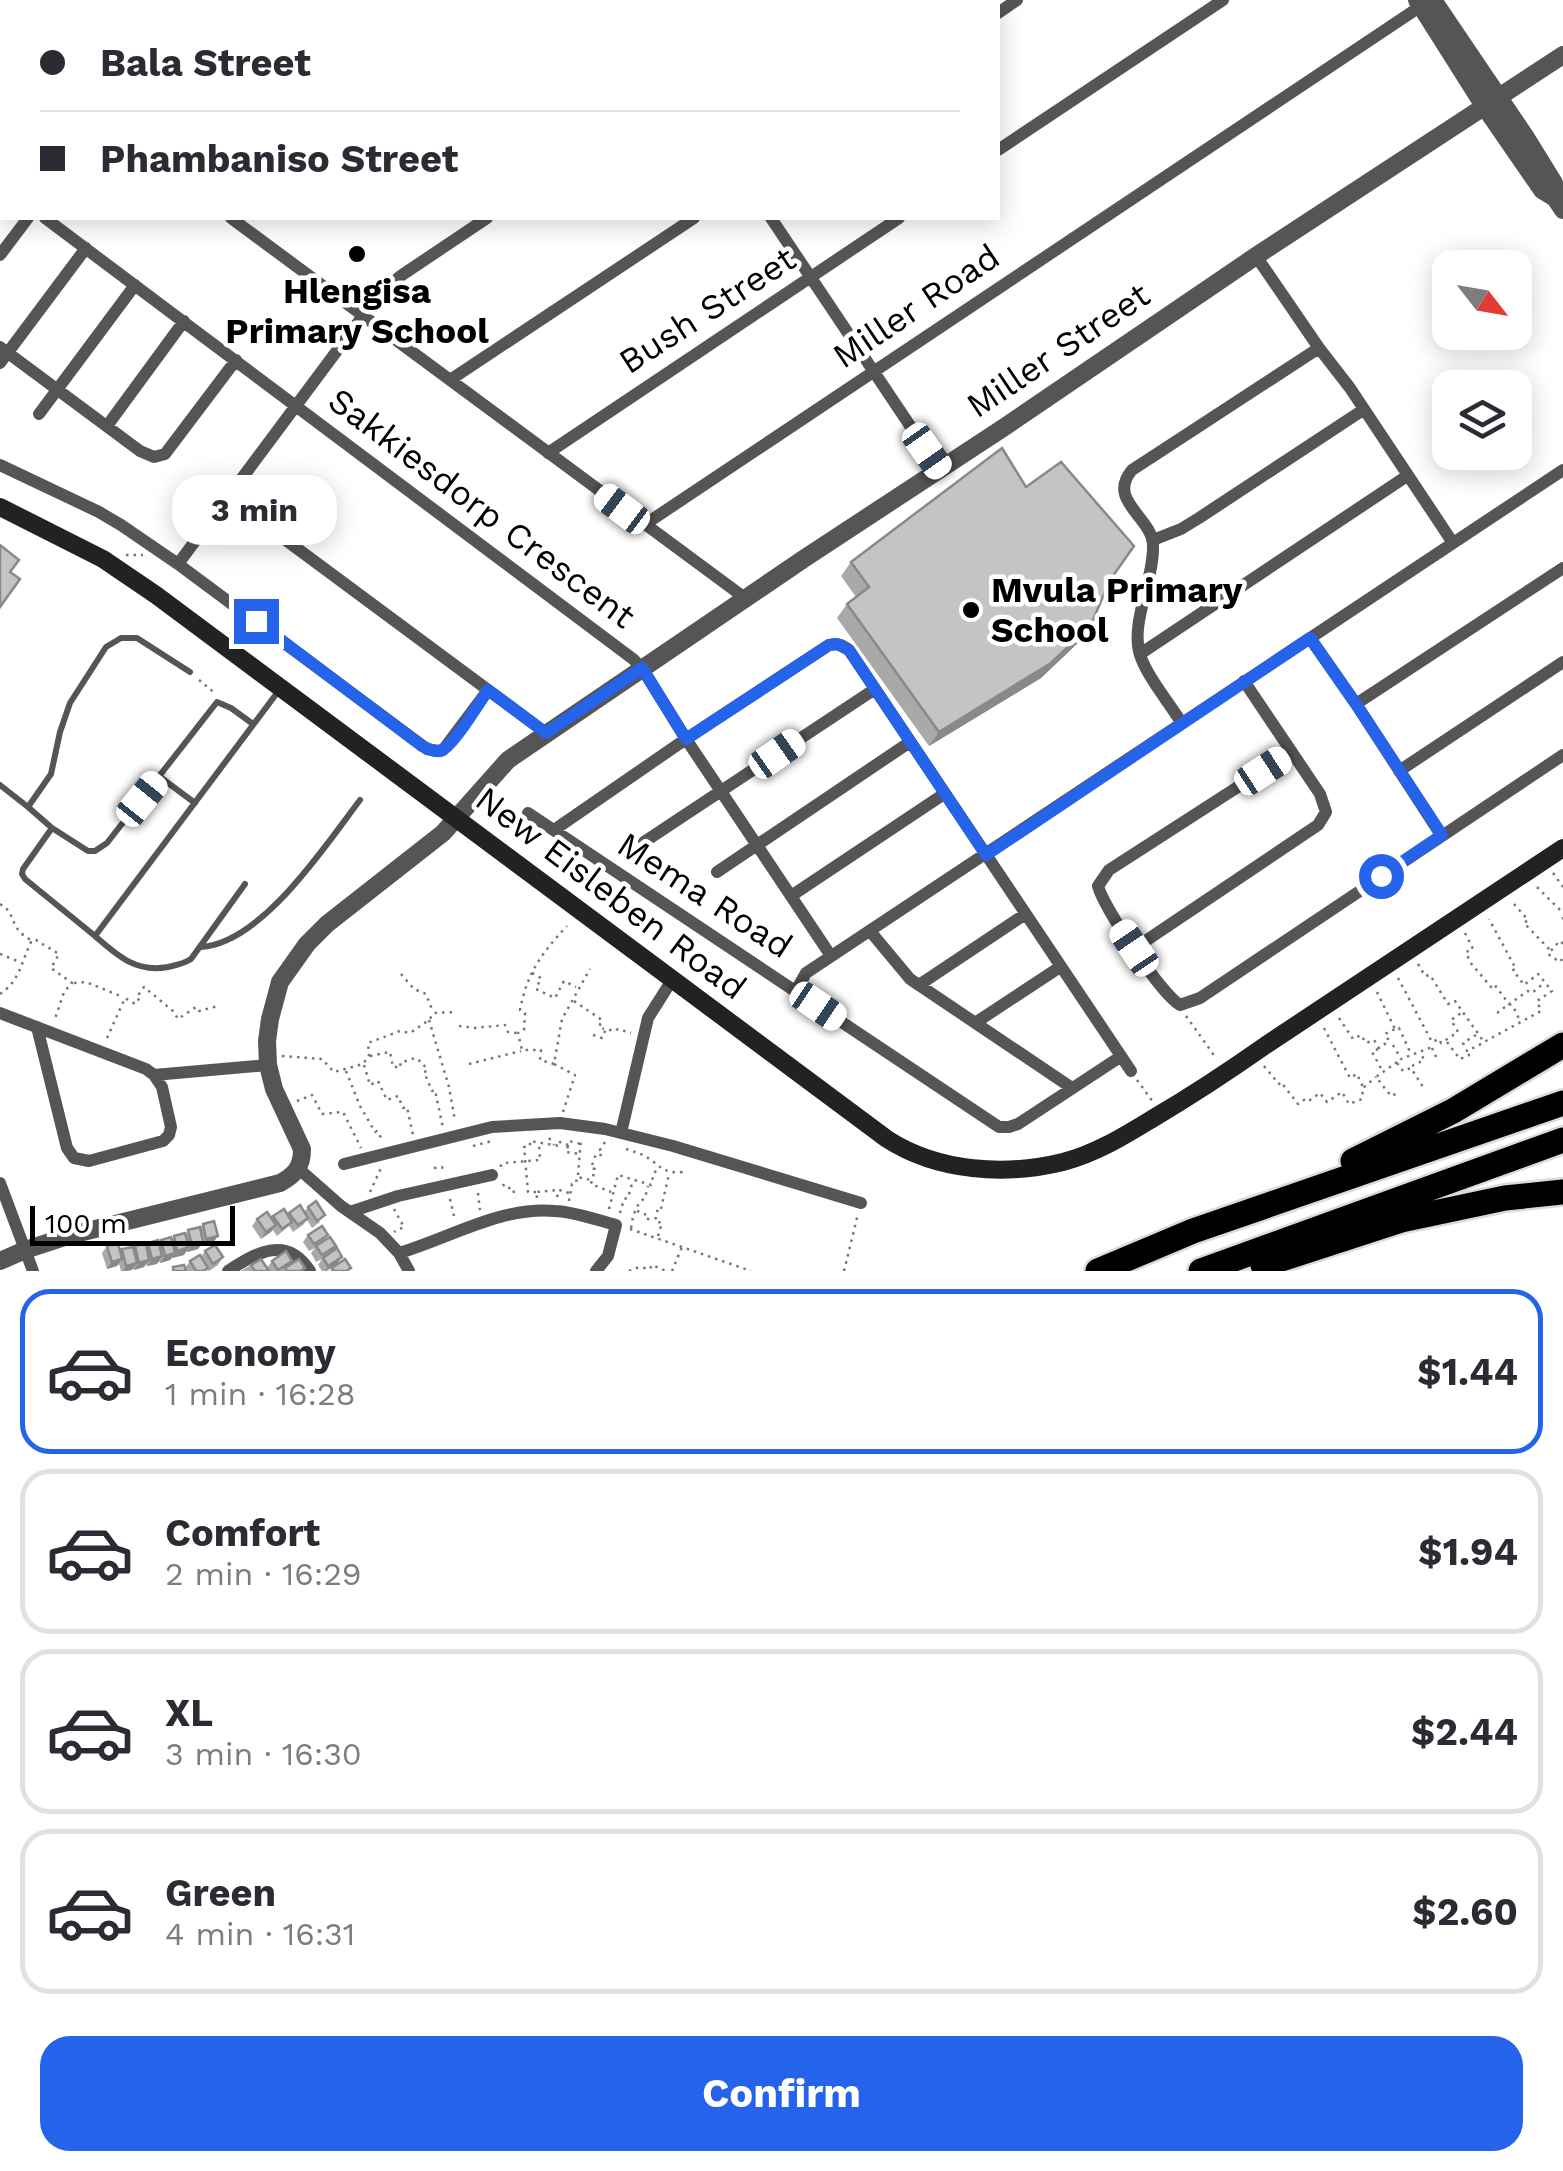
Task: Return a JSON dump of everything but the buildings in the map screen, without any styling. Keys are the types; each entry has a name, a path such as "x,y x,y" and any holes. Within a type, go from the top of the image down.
{"highway":[{"path":"1231,1218 1416,1131 1563,1045"},
{"path":"1098,1271 1231,1218 1563,1102"},
{"path":"1201,1271 1563,1140"},
{"path":"1246,1271 1401,1220 1505,1198 1563,1192"}],"main road":[{"name":"New Eisleben Road","path":"0,507 102,559 156,595 894,1144 964,1166 999,1170 1037,1168 1067,1161 1123,1137 1563,848"}],"street":[{"path":"1000,149 1223,0"},
{"path":"1423,2 1555,191"},
{"name":"Miller Road","path":"644,525 1423,2"},
{"name":"Miller Street","path":"267,1061 267,1041 280,982 299,953 327,924 438,836 521,750 1256,256 1563,55"},
{"path":"0,255 26,220"},
{"name":"Sakkiesdorp Crescent","path":"47,220 624,651 642,668 831,956"},
{"path":"234,220 745,598"},
{"path":"178,564 362,314 390,284 484,220"},
{"path":"450,380 691,220"},
{"path":"771,220 939,469"},
{"name":"Bush Street","path":"548,453 895,220"},
{"path":"86,248 3,354 154,457 164,454 236,360"},
{"path":"1256,256 1453,543"},
{"path":"39,414 136,285"},
{"path":"107,426 184,321"},
{"path":"1181,722 1140,654 1139,630 1153,540 1126,497 1126,478 1132,470 1319,348"},
{"path":"1153,540 1199,518 1363,410"},
{"path":"0,465 99,512 178,564 427,748 444,750 488,690"},
{"path":"796,991 806,973 831,956 1563,470"},
{"path":"1140,654 1407,476"},
{"path":"229,498 546,733"},
{"path":"1356,704 1563,568"},
{"path":"1310,638 1442,835"},
{"path":"554,830 829,645 837,644 849,650 1131,1071"},
{"path":"1399,770 1563,662"},
{"path":"1134,948 1318,825 1326,812 1324,800 1244,680"},
{"path":"644,842 875,689"},
{"path":"716,872 910,742"},
{"path":"1292,752 1106,874 1098,886 1106,906 1134,948 1178,1003 1200,998 1563,755"},
{"path":"791,896 944,794"},
{"name":"Mema Road","path":"528,813 999,1127 1018,1124 1072,1088"},
{"path":"920,985 1024,915"},
{"path":"870,931 910,979 1072,1088 1120,1057"},
{"path":"975,1023 1060,967"},
{"path":"614,1140 642,1036 652,1009 672,980"},
{"path":"0,1012 154,1074 267,1061 281,1107 302,1149 298,1169 280,1183 71,1235 0,1261"},
{"path":"44,1029 67,1148 74,1158 89,1161 163,1141 169,1135 171,1127 162,1086 154,1074"},
{"path":"344,1164 450,1133 492,1126 560,1123 579,1125 614,1140 673,1146 861,1204"},
{"path":"298,1169 383,1236 409,1271"},
{"path":"350,1212 389,1198 485,1176"},
{"path":"0,1183 33,1271"},
{"path":"399,1254 488,1220 550,1210 611,1224 608,1256 596,1271"},
{"path":"228,1271 254,1255 275,1250 294,1253 310,1271"}],"lane":[{"path":"28,807 51,774 70,703 106,647 121,638 137,638 190,672"},
{"path":"95,936 280,688"},
{"path":"0,785 79,847 88,851 100,849 212,706 220,702 253,724"},
{"path":"160,777 195,803"},
{"path":"200,947 226,942 280,900 360,800"},
{"path":"52,828 22,874 31,886 123,960 148,969 184,964 191,959 246,884"}],"path":[{"path":"190,672 215,692 220,702"},
{"path":"1553,873 1563,887"},
{"path":"1537,886 1563,916"},
{"path":"0,904 8,910 16,930 58,954 50,968 72,983 86,982 135,1004 144,987 178,1019 196,1006 199,1011 218,1006"},
{"path":"1514,904 1528,920 1524,923 1550,950"},
{"path":"1467,1052 1541,1010 1537,1001 1552,991 1538,974 1524,984 1488,920"},
{"path":"459,1026 506,1025 508,1032 524,1030 525,1014 520,1010 530,972 567,926"},
{"path":"1464,932 1472,949 1466,952 1470,962 1490,987 1494,984 1513,1006 1520,1022"},
{"path":"0,994 12,987 32,940"},
{"path":"1563,942 1548,954 1563,961"},
{"path":"0,954 22,963"},
{"path":"1416,962 1448,1004 1455,1001 1484,1042"},
{"path":"554,1064 562,1018 590,969"},
{"path":"530,972 541,978 536,989 555,998 564,981 579,988"},
{"path":"401,974 414,989 426,994 434,1013"},
{"path":"1396,976 1436,1060"},
{"path":"1497,1014 1545,982"},
{"path":"44,1029 72,983"},
{"path":"1375,988 1395,1029"},
{"path":"100,1051 124,998"},
{"path":"573,1000 602,1020 599,1027 642,1036"},
{"path":"1178,1003 1217,1058"},
{"path":"267,1061 322,1059 334,1072 364,1064 369,1056 368,1043 400,1031 410,1032 434,1013 455,1012"},
{"path":"1262,1064 1298,1104 1320,1093 1327,1102 1342,1092 1349,1104 1362,1099 1364,1088 1399,1060 1439,1039 1442,1043 1458,1032 1452,1020 1462,1012"},
{"path":"1336,1014 1353,1039 1361,1035 1366,1044 1374,1040 1378,1048"},
{"path":"428,1020 456,1126 450,1133 444,1129 435,1090 424,1072 432,1070"},
{"path":"1322,1024 1350,1078 1357,1074 1364,1088"},
{"path":"1383,1071 1372,1052 1388,1041 1385,1034 1399,1028 1411,1054"},
{"path":"593,1035 602,1038 606,1029"},
{"path":"518,1033 522,1050"},
{"path":"1446,1040 1460,1060 1469,1055 1463,1044 1478,1034"},
{"path":"1393,1045 1403,1072 1424,1060 1420,1051"},
{"path":"469,1064 522,1050 541,1050 540,1060 574,1075 560,1123"},
{"path":"369,1056 390,1052 393,1068 416,1058 427,1072"},
{"path":"364,1064 370,1084 378,1081 387,1100 398,1096 403,1108 407,1107 415,1146"},
{"path":"1411,1068 1423,1087"},
{"path":"345,1069 365,1115 385,1145 383,1164 370,1191 373,1203"},
{"path":"1131,1071 1153,1102"},
{"path":"1376,1076 1391,1096 1398,1092"},
{"path":"436,1096 449,1093"},
{"path":"281,1107 312,1096 322,1114 343,1112 364,1159"},
{"path":"572,1214 574,1204 568,1202 572,1184 576,1183 582,1144 579,1125"},
{"path":"612,1193 591,1184 595,1169 591,1168 596,1154 601,1155 600,1150 614,1140 646,1156 659,1168 683,1172"},
{"path":"580,1154 566,1152 569,1141 582,1144"},
{"path":"559,1190 528,1192 524,1147 530,1146 530,1142 568,1145"},
{"path":"519,1214 512,1188 503,1184 501,1165 540,1160 539,1143"},
{"path":"659,1168 648,1184 645,1198 638,1202 630,1229 751,1271"},
{"path":"655,1221 670,1172"},
{"path":"611,1224 612,1193 618,1175 648,1184"},
{"path":"485,1176 477,1186 479,1206 488,1220"},
{"path":"577,1176 592,1180"},
{"path":"611,1224 632,1190 633,1180"},
{"path":"536,1192 538,1212"},
{"path":"383,1236 404,1227 389,1198"},
{"path":"844,1271 861,1204"},
{"path":"635,1211 662,1223 658,1237"},
{"path":"672,1271 682,1246"},
{"path":"630,1271 639,1266 650,1269 652,1265 666,1271"}],"place":[{"name":"Hlengisa Primary School","path":"357,254"},
{"name":"Mvula Primary School","path":"971,610"}],"route":[{"path":"256,621 422,746 438,751 452,741 488,690 546,733 642,668 686,739 829,645 837,644 849,650 986,855 1310,638 1442,835 1381,876"}]}
